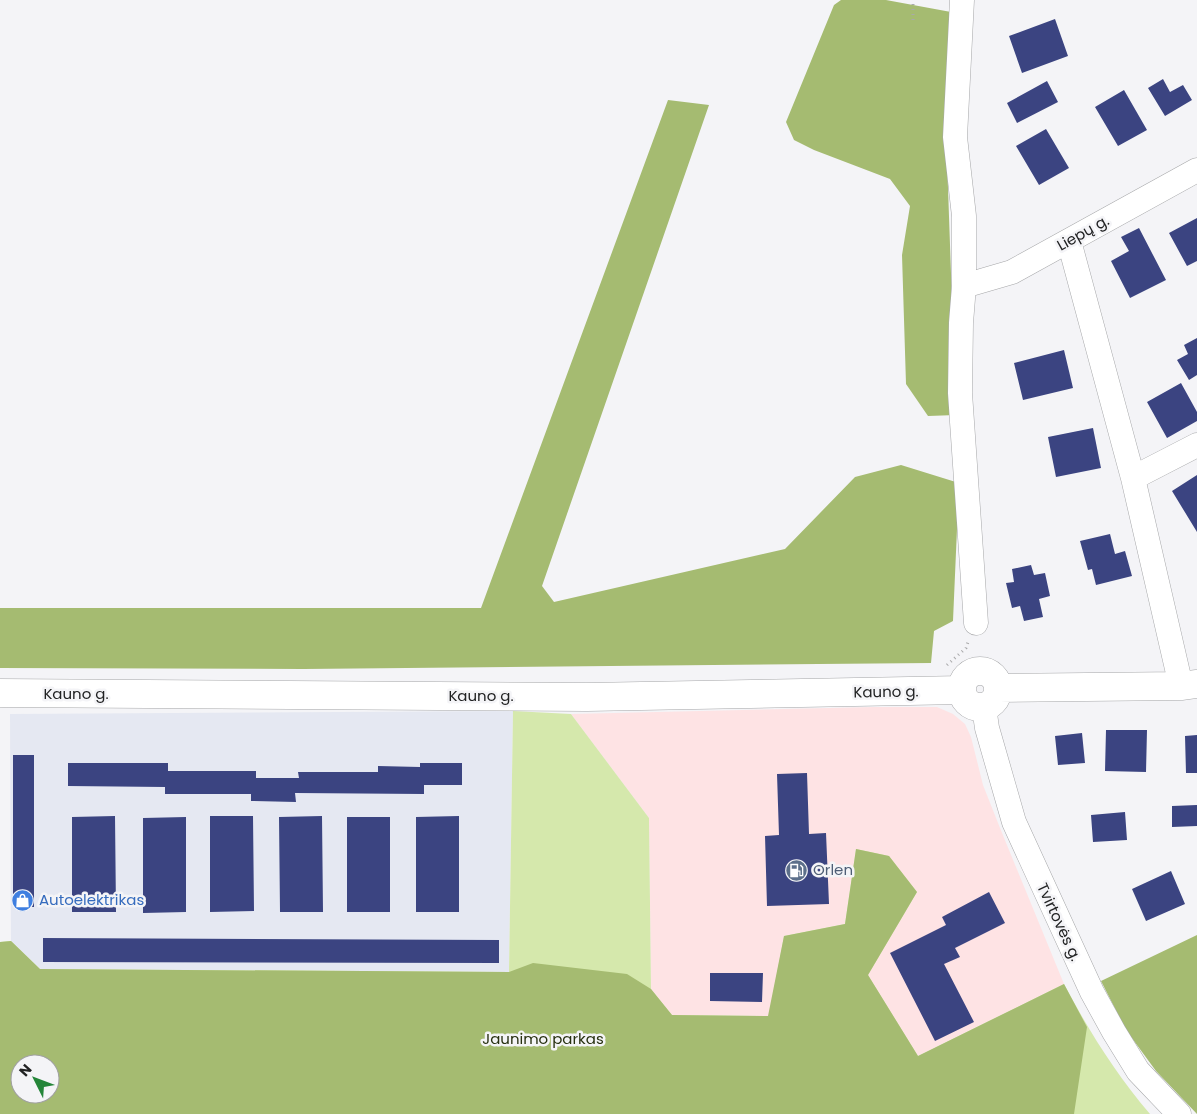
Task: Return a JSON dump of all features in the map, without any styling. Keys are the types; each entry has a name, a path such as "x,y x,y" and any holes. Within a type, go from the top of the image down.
{"street":[{"path":"962,0 955,137 964,216 964,286 960,323 960,393 976,623"},
{"name":"Liepų g.","path":"964,286 1012,272 1197,170"},
{"path":"991,698 1189,684 1069,241"},
{"path":"1133,478 1197,445"},
{"name":"Kauno g.","path":"0,693 588,697 962,690 968,676 984,671 997,681 991,698"},
{"name":"Tvirtovės g.","path":"991,698 991,746 1014,822 1088,984 1114,1032 1138,1071 1179,1114"}],"path":[{"path":"913,0 913,20"},
{"path":"946,666 966,648 976,623"}],"shaded area":[{"path":"937,707 953,714 965,724 971,737 983,785 1064,984 918,1056 867,975 917,892 856,849 845,924 784,936 769,1016 672,1015 651,989 649,818 571,714"},
{"path":"513,711 509,972 40,969 11,941 10,714"}],"green space":[{"path":"841,0 886,0 951,12 945,103 956,415 928,416 906,384 902,255 910,206 890,179 814,150 794,140 786,122 834,5"},
{"path":"668,100 709,105 542,586 554,602 785,549 855,477 901,465 959,483 953,621 934,631 931,663 303,669 0,668 0,608 481,608"},
{"name":"Jaunimo parkas","path":"513,711 571,714 649,818 651,989 672,1015 769,1016 784,936 845,924 856,849 889,856 917,892 868,975 918,1056 1064,984 1103,1051 1125,1083 1150,1114 0,1114 0,942 11,941 40,969 509,972"},
{"name":"Jaunimo parkas","path":"856,849 889,856 917,892 868,975 918,1056 1064,984 1087,1027 1074,1114 0,1114 0,942 11,941 40,969 509,972 533,963 627,974 651,989 672,1015 768,1016 784,936 845,924"},
{"path":"1197,935 1197,1114 1156,1071 1126,1030 1101,981"}],"building":[{"path":"1055,19 1068,56 1022,73 1009,36"},
{"path":"1163,79 1170,92 1183,85 1192,100 1165,116 1148,88"},
{"path":"1047,81 1058,102 1017,123 1007,103"},
{"path":"1124,90 1147,130 1118,146 1095,107"},
{"path":"1046,129 1069,168 1039,185 1016,146"},
{"path":"1197,218 1197,261 1187,266 1169,233"},
{"path":"1139,228 1166,280 1130,298 1111,261 1129,251 1121,237"},
{"path":"1197,338 1197,375 1189,380 1177,360 1188,354 1184,345"},
{"path":"1064,350 1073,388 1023,400 1014,363"},
{"path":"1181,383 1197,412 1197,421 1167,438 1147,402"},
{"path":"1093,428 1101,468 1056,477 1048,437"},
{"path":"1197,475 1197,532 1172,491"},
{"path":"1110,534 1115,554 1125,551 1132,576 1096,585 1092,569 1088,570 1080,541"},
{"path":"1031,565 1034,575 1045,573 1050,596 1039,599 1043,617 1024,621 1020,606 1012,608 1006,583 1014,582 1012,569"},
{"path":"1106,730 1147,730 1146,772 1105,771"},
{"path":"1082,733 1085,763 1058,765 1055,736"},
{"path":"1197,735 1197,773 1186,773 1185,736"},
{"path":"13,755 34,755 34,907 13,907"},
{"path":"68,763 168,763 168,771 256,771 256,778 299,778 298,772 378,772 378,766 420,767 420,763 462,763 462,785 424,785 424,794 295,793 296,802 251,801 251,794 165,794 165,787 68,786"},
{"name":"Orlen","path":"807,773 809,834 826,833 829,904 767,906 765,836 779,835 777,774"},
{"path":"1197,805 1197,826 1172,827 1172,806"},
{"path":"1125,812 1127,840 1093,842 1091,815"},
{"path":"115,816 116,912 72,912 72,817"},
{"path":"210,816 253,816 254,911 210,912"},
{"path":"322,816 323,912 280,912 279,817"},
{"path":"459,816 459,912 416,912 416,817"},
{"path":"186,817 186,912 143,913 143,818"},
{"path":"347,817 390,817 390,912 347,912"},
{"path":"1171,871 1185,904 1146,921 1132,889"},
{"path":"989,892 1005,923 955,948 960,957 944,964 974,1022 935,1041 890,953 946,925 942,917"},
{"path":"43,938 499,940 499,963 43,962"},
{"path":"710,973 763,973 762,1002 710,1001"}],"place":[{"name":"Orlen","path":"797,870"},
{"name":"Autoelektrikas","path":"23,900"}]}
